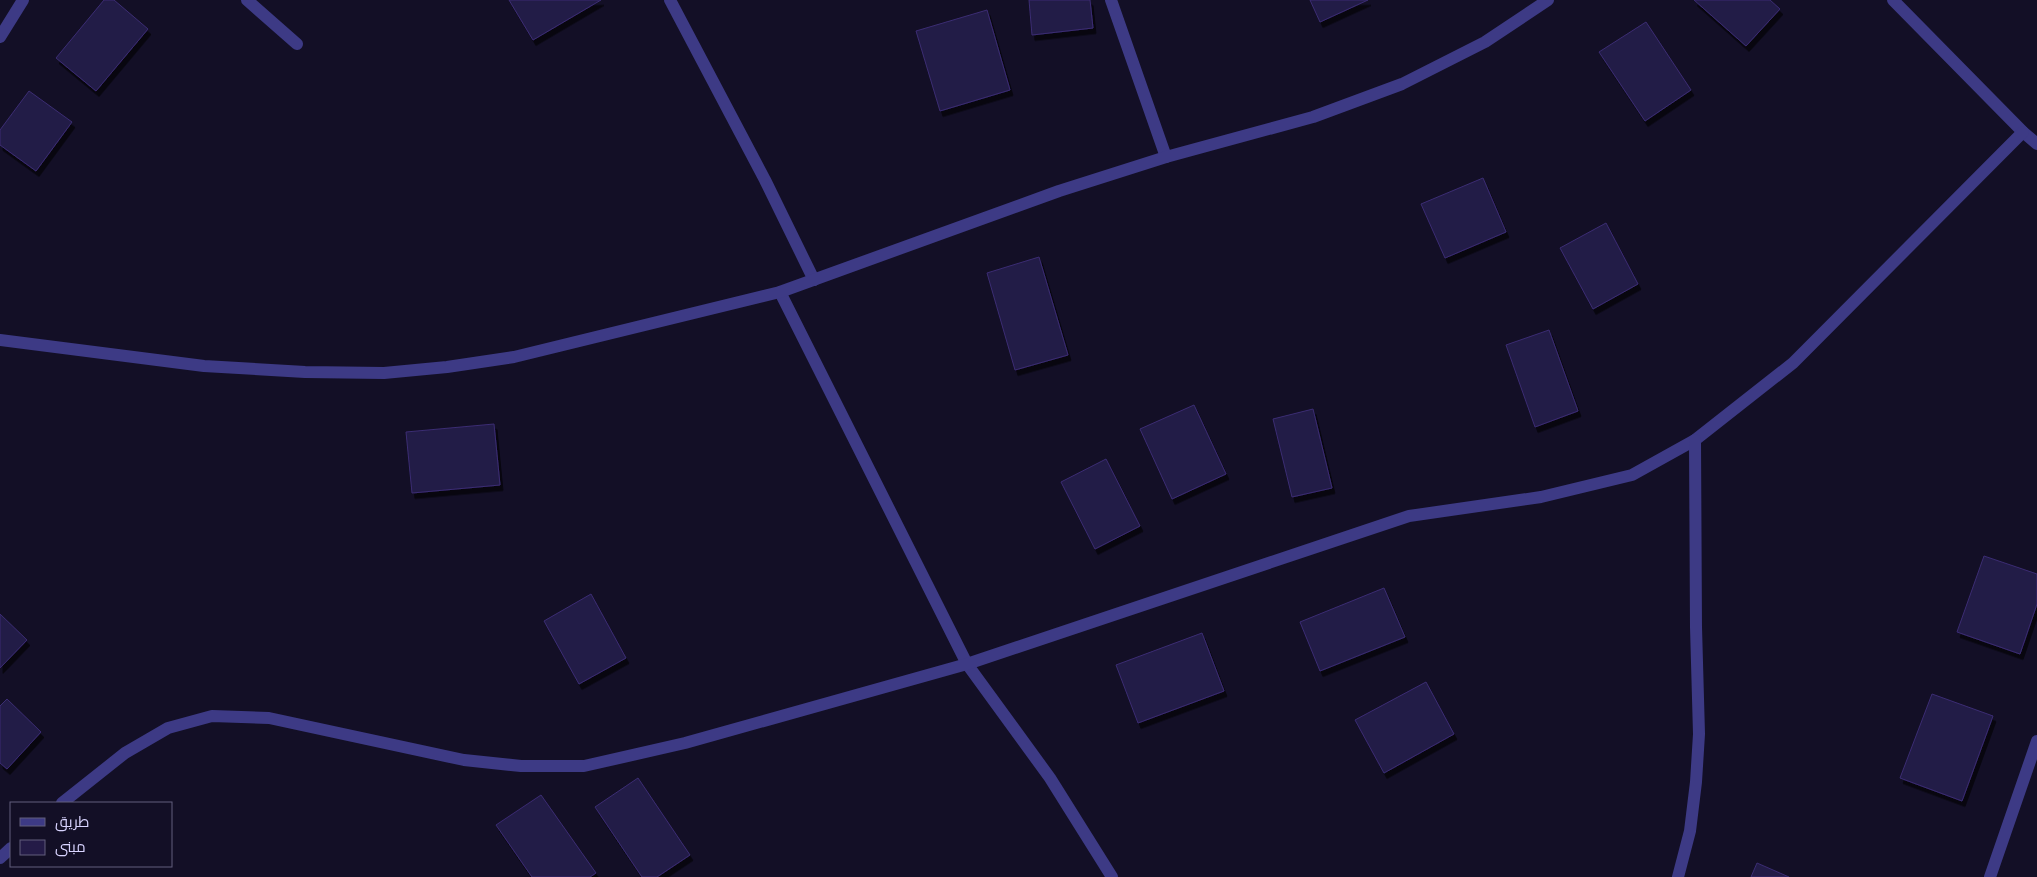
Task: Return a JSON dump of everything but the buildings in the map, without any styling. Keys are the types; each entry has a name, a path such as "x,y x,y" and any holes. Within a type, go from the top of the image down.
{"street":[{"path":"0,37 23,0"},
{"path":"247,0 297,44"},
{"path":"670,0 756,163 814,280"},
{"path":"1111,0 1166,156"},
{"path":"0,340 204,366 305,372 384,373 447,367 514,357 780,292 1058,191 1166,156 1313,117 1402,84 1485,42 1548,0"},
{"path":"1893,0 2037,144"},
{"path":"63,802 125,753 168,728 212,716 269,718 464,760 521,766 584,766 685,743 966,664 1409,516 1541,497 1632,475 1695,440 1793,363 2024,132"},
{"path":"780,292 966,664 1050,778 1112,877"},
{"path":"1678,877 1690,831 1699,734 1696,627 1695,440"},
{"path":"1990,877 2037,741"},
{"path":"0,858 10,849"}]}
